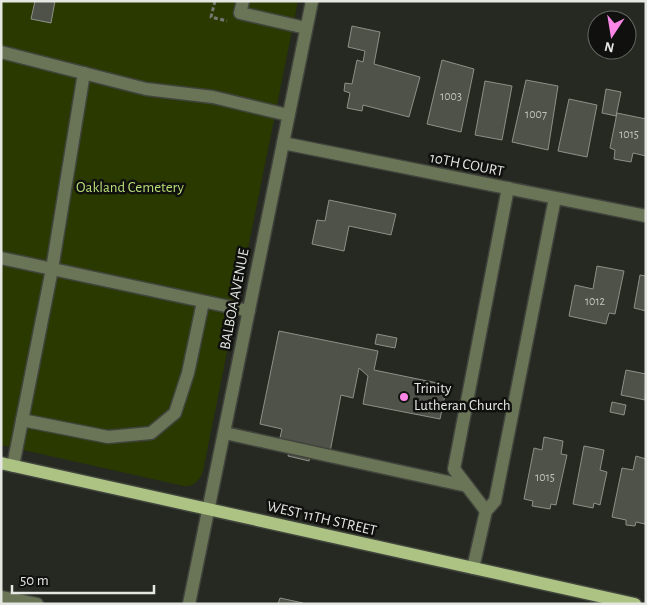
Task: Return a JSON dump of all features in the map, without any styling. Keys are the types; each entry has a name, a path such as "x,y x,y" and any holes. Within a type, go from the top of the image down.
{"main road":[{"name":"WEST 11TH STREET","path":"7,464 635,604"}],"street":[{"path":"243,1 240,13 306,28"},
{"name":"BALBOA AVENUE","path":"189,604 312,1"},
{"path":"1,52 146,89 213,97 288,115"},
{"path":"7,464 22,420 52,269 84,73"},
{"name":"10TH COURT","path":"283,143 646,216"},
{"path":"486,511 454,469 508,188"},
{"path":"473,568 486,511 494,501 555,198"},
{"path":"1,258 249,311"},
{"path":"22,420 108,437 151,433 175,413 188,373 203,302"},
{"path":"225,434 467,486"},
{"path":"1,596 37,604"}],"path":[{"path":"215,1 211,17 230,21"}],"green space":[{"name":"Oakland Cemetery","path":"1,1 298,1 203,471 194,484 184,486 1,445"}],"building":[{"path":"35,1 55,1 51,23 31,19"},
{"path":"352,26 380,32 374,64 420,77 409,117 363,105 362,111 347,108 350,93 344,91 345,83 352,84 357,60 363,62 365,51 348,47"},
{"path":"442,60 474,69 461,132 427,124"},
{"path":"526,80 558,86 548,150 512,142"},
{"path":"485,81 512,86 502,140 475,135"},
{"path":"606,89 621,92 616,116 602,113"},
{"path":"569,99 597,105 587,157 558,151"},
{"path":"617,113 646,119 646,156 633,153 631,162 614,159 615,150 610,148"},
{"path":"329,200 396,214 391,235 349,226 344,251 312,244 317,220 325,221"},
{"path":"597,266 624,271 615,314 609,313 606,324 569,316 575,285 593,289"},
{"path":"640,275 646,276 646,311 634,308"},
{"name":"Trinity Lutheran Church","path":"279,331 378,351 374,370 447,385 440,419 363,404 368,376 359,368 353,398 341,395 330,452 312,448 309,461 288,456 291,444 279,442 282,429 260,424"},
{"path":"377,334 397,338 395,348 375,344"},
{"path":"626,370 646,374 645,400 621,395"},
{"path":"612,402 626,405 624,415 610,412"},
{"path":"544,437 563,441 561,454 567,455 556,505 551,504 550,509 532,506 533,501 524,499 534,448 542,450"},
{"path":"584,446 604,450 600,470 607,472 600,505 594,503 593,508 573,504"},
{"path":"636,456 646,459 646,519 645,524 636,522 635,526 626,525 626,520 612,517 622,468 633,470"},
{"path":"280,598 303,603 278,604"}],"place":[{"name":"Trinity Lutheran Church","path":"404,397"}]}
